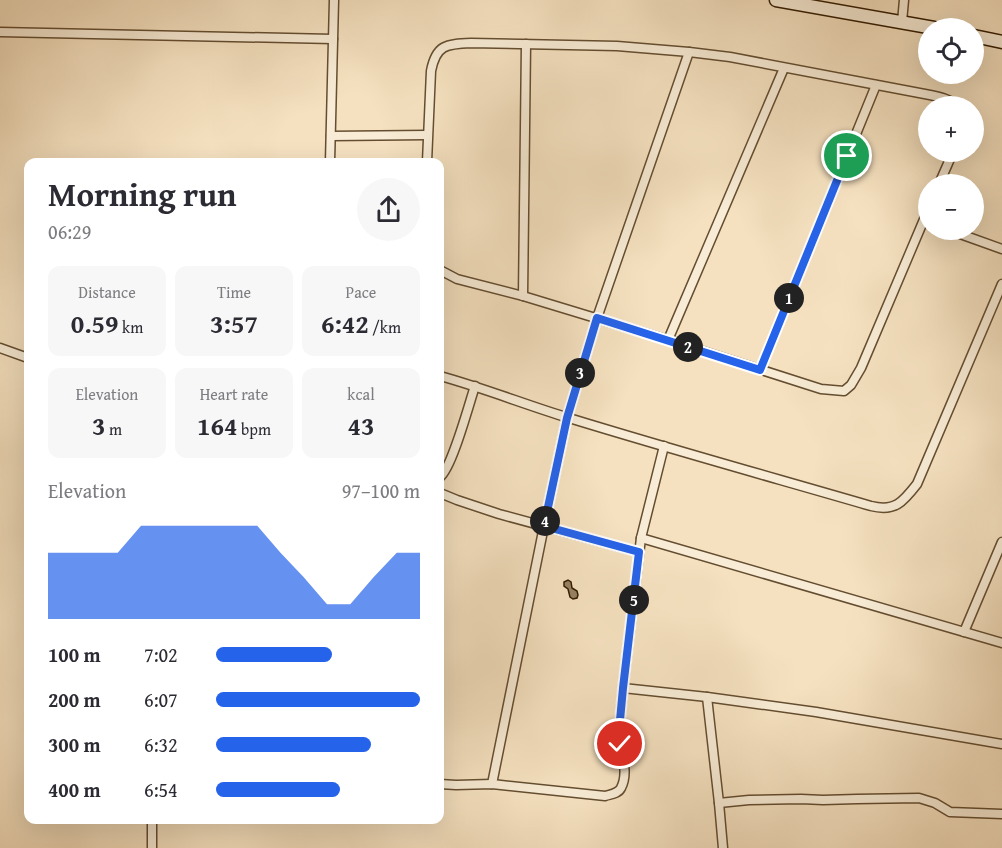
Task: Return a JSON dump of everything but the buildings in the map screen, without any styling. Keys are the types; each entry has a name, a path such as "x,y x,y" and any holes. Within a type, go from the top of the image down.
{"street":[{"path":"330,158 334,0"},
{"path":"776,0 918,25"},
{"path":"902,22 904,0"},
{"path":"0,32 333,39"},
{"path":"984,38 1002,42"},
{"path":"427,158 431,71 435,56 445,46 465,44 617,46 689,52 730,57 934,96"},
{"path":"523,296 526,44"},
{"path":"492,783 567,418 597,318 689,52"},
{"path":"668,340 784,68"},
{"path":"760,370 876,85"},
{"path":"331,136 427,135"},
{"path":"444,272 457,279 523,296 821,389 838,392 848,388 861,368 918,239"},
{"path":"977,240 1002,249"},
{"path":"444,377 567,418 880,509 894,508 908,496 917,484 1002,284"},
{"path":"0,348 24,357"},
{"path":"444,472 449,464 475,386"},
{"path":"444,784 492,783 604,796 619,791 624,777 624,764 619,731 639,552 664,446"},
{"path":"444,495 499,514 639,552"},
{"path":"641,538 1002,644"},
{"path":"964,632 1002,542"},
{"path":"623,688 816,712 1002,744"},
{"path":"707,697 723,848"},
{"path":"719,803 801,798 823,800 919,798 935,803 950,812 1002,814"},
{"path":"152,824 152,848"}],"route":[{"path":"620,744 623,688 639,552 544,526 567,418 597,318 760,370 847,156"}]}
